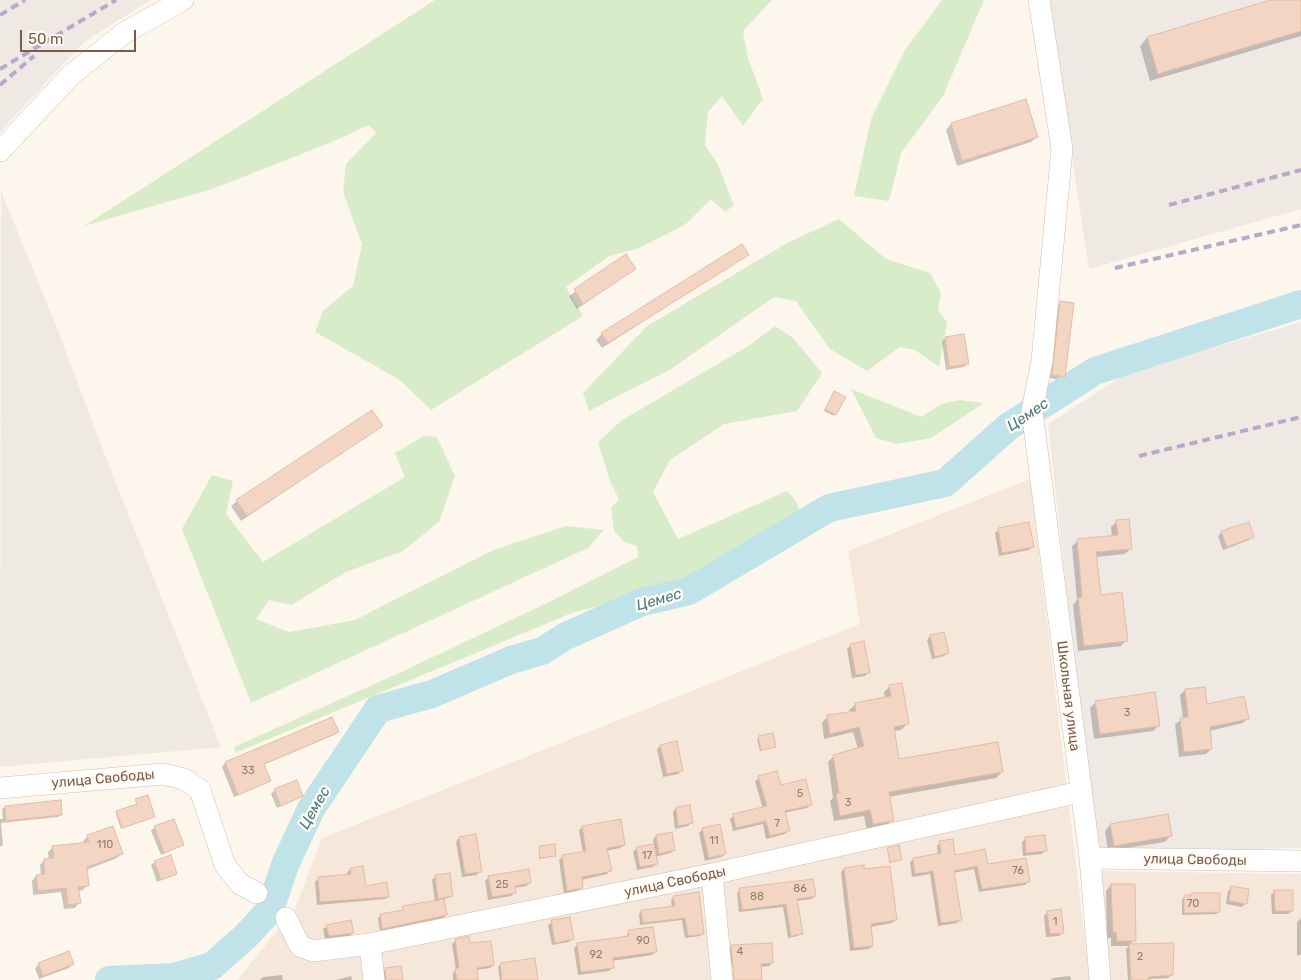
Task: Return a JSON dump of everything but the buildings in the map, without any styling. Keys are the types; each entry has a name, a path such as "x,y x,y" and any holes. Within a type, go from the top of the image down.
{"street":[{"path":"0,151 70,75 124,33 183,0"},
{"name":"Школьная улица","path":"1039,0 1062,149 1042,362 1032,411 1090,858 1100,980"},
{"name":"улица Свободы","path":"0,788 163,774 184,779 200,790 226,865 240,884 257,892"},
{"name":"улица Свободы","path":"286,918 300,946 313,951 370,944 712,874 1080,792"},
{"name":"улица Свободы","path":"1090,858 1301,861"},
{"path":"712,874 722,980"},
{"path":"370,944 374,980"}],"shaded area":[{"path":"0,0 151,0 84,42 0,132"},
{"path":"1048,0 1301,0 1301,209 1089,269"},
{"path":"1,191 55,323 113,476 221,747 0,767"},
{"path":"1301,322 1301,848 1095,852 1048,424 1127,373"},
{"path":"1030,479 1090,980 237,980 295,909 322,838 860,624 848,551"},
{"path":"1102,871 1301,874 1301,980 1111,980"}],"green space":[{"path":"435,0 772,0 743,31 748,58 763,99 743,126 722,96 708,112 705,145 717,163 734,205 725,212 711,199 685,225 637,249 609,256 566,287 583,316 431,410 400,380 315,332 323,311 353,286 362,244 343,192 346,164 376,133 369,125 332,142 212,189 84,226"},
{"path":"942,0 984,0 943,96 901,153 889,201 854,196 871,119 905,50"},
{"path":"839,219 886,259 930,273 941,293 938,310 947,322 939,367 915,350 900,347 867,371 830,349 796,301 774,297 671,369 589,411 583,393 647,326 789,242"},
{"path":"775,326 793,338 822,373 797,411 724,424 670,460 653,492 678,539 787,491 796,501 802,518 686,583 572,613 235,753 234,747 399,673 547,603 638,557 637,546 624,542 614,531 611,508 619,499 610,481 598,442 622,420 750,345"},
{"path":"851,389 922,417 941,404 960,400 984,403 931,438 897,444 876,438"},
{"path":"424,436 437,437 455,476 439,522 403,551 346,572 291,605 269,600 256,619 289,632 355,620 493,550 566,526 604,530 588,548 251,703 182,529 212,475 233,481 226,514 263,562 405,477 395,453"}],"waterway":[{"name":"Цемес","path":"109,980 174,977 212,966 246,936 270,910 285,865 311,809 378,709 432,694 511,660 542,651 566,636 642,602 689,591 829,508 945,483 1009,426 1095,371 1301,304"}],"railway":[{"path":"0,15 25,0"},
{"path":"0,69 116,0"},
{"path":"0,85 34,56"},
{"path":"1169,205 1301,170"},
{"path":"1115,268 1301,225"},
{"path":"1139,456 1301,417"}]}
